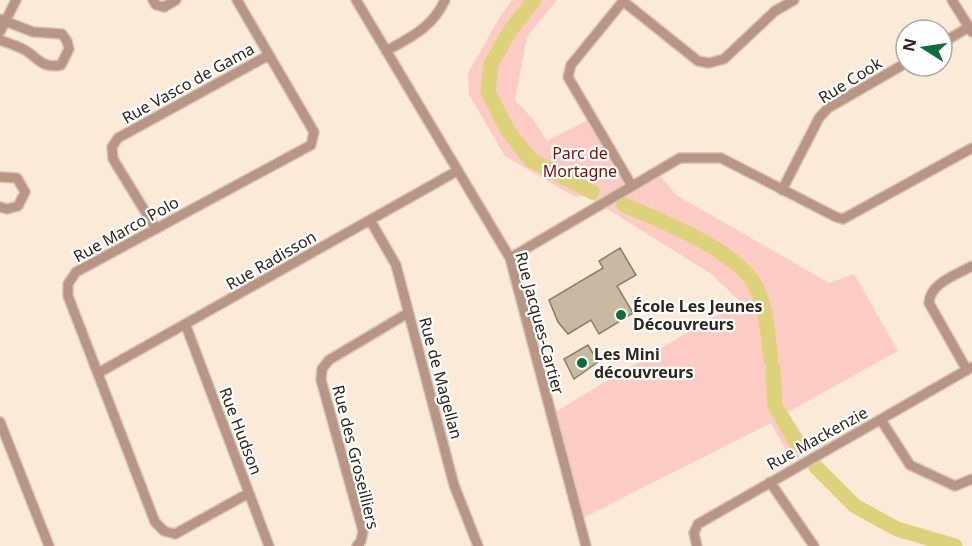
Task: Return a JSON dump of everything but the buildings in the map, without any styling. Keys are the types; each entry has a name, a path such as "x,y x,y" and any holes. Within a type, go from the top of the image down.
{"street":[{"path":"0,32 2,20 16,0"},
{"path":"153,0 156,5 164,7 176,0"},
{"name":"Rue Marco Polo","path":"237,0 314,132 311,145 76,272 68,284 68,296 100,372 155,522 164,531 175,534 249,493"},
{"name":"Rue Jacques-Cartier","path":"356,0 510,258 586,546"},
{"path":"386,51 426,28 437,16 445,0"},
{"path":"632,186 568,77 571,65 624,0 698,61 710,63 724,59 775,11 794,0"},
{"path":"952,0 971,29 954,37"},
{"path":"0,40 25,50 40,63 51,67 60,65 69,49 62,34 33,32 2,20"},
{"name":"Rue Vasco de Gama","path":"156,229 113,159 112,147 118,138 269,55"},
{"name":"Rue Cook","path":"782,190 819,118 828,108 894,70"},
{"path":"510,258 680,158 721,158 843,219 972,148"},
{"name":"Rue Radisson","path":"100,372 186,326 457,171"},
{"path":"0,177 12,175 17,178 25,192 18,206 7,209 0,207"},
{"name":"Rue de Magellan","path":"370,220 396,265 454,485 478,546"},
{"path":"970,369 929,303 929,295 933,288 972,266"},
{"name":"Rue des Groseilliers","path":"357,546 361,541 363,531 321,380 322,369 329,360 408,313"},
{"name":"Rue Hudson","path":"186,326 269,546"},
{"name":"Rue Mackenzie","path":"697,546 694,533 698,524 970,369"},
{"path":"880,420 910,465 955,486 972,479"},
{"path":"0,422 49,546"},
{"path":"770,482 814,546"}],"green space":[{"name":"Parc de Mortagne","path":"512,0 557,0 527,37 515,100 532,118 547,141 592,118 632,186 657,172 676,195 829,283 854,274 898,351 788,412 812,450 792,461 771,423 577,521 550,415 740,301 710,273 586,195 575,197 505,156 469,95 468,73"}],"waterway":[{"path":"534,0 510,31 491,64 488,92 508,131 531,160 592,192"},
{"path":"624,205 699,239 736,263 758,291 767,325 771,359"},
{"path":"773,369 775,406 796,442"},
{"path":"816,467 855,506 897,529 955,546"}],"place":[{"name":"École Les Jeunes Découvreurs","path":"621,315"},
{"name":"Les Mini découvreurs","path":"582,363"}]}
